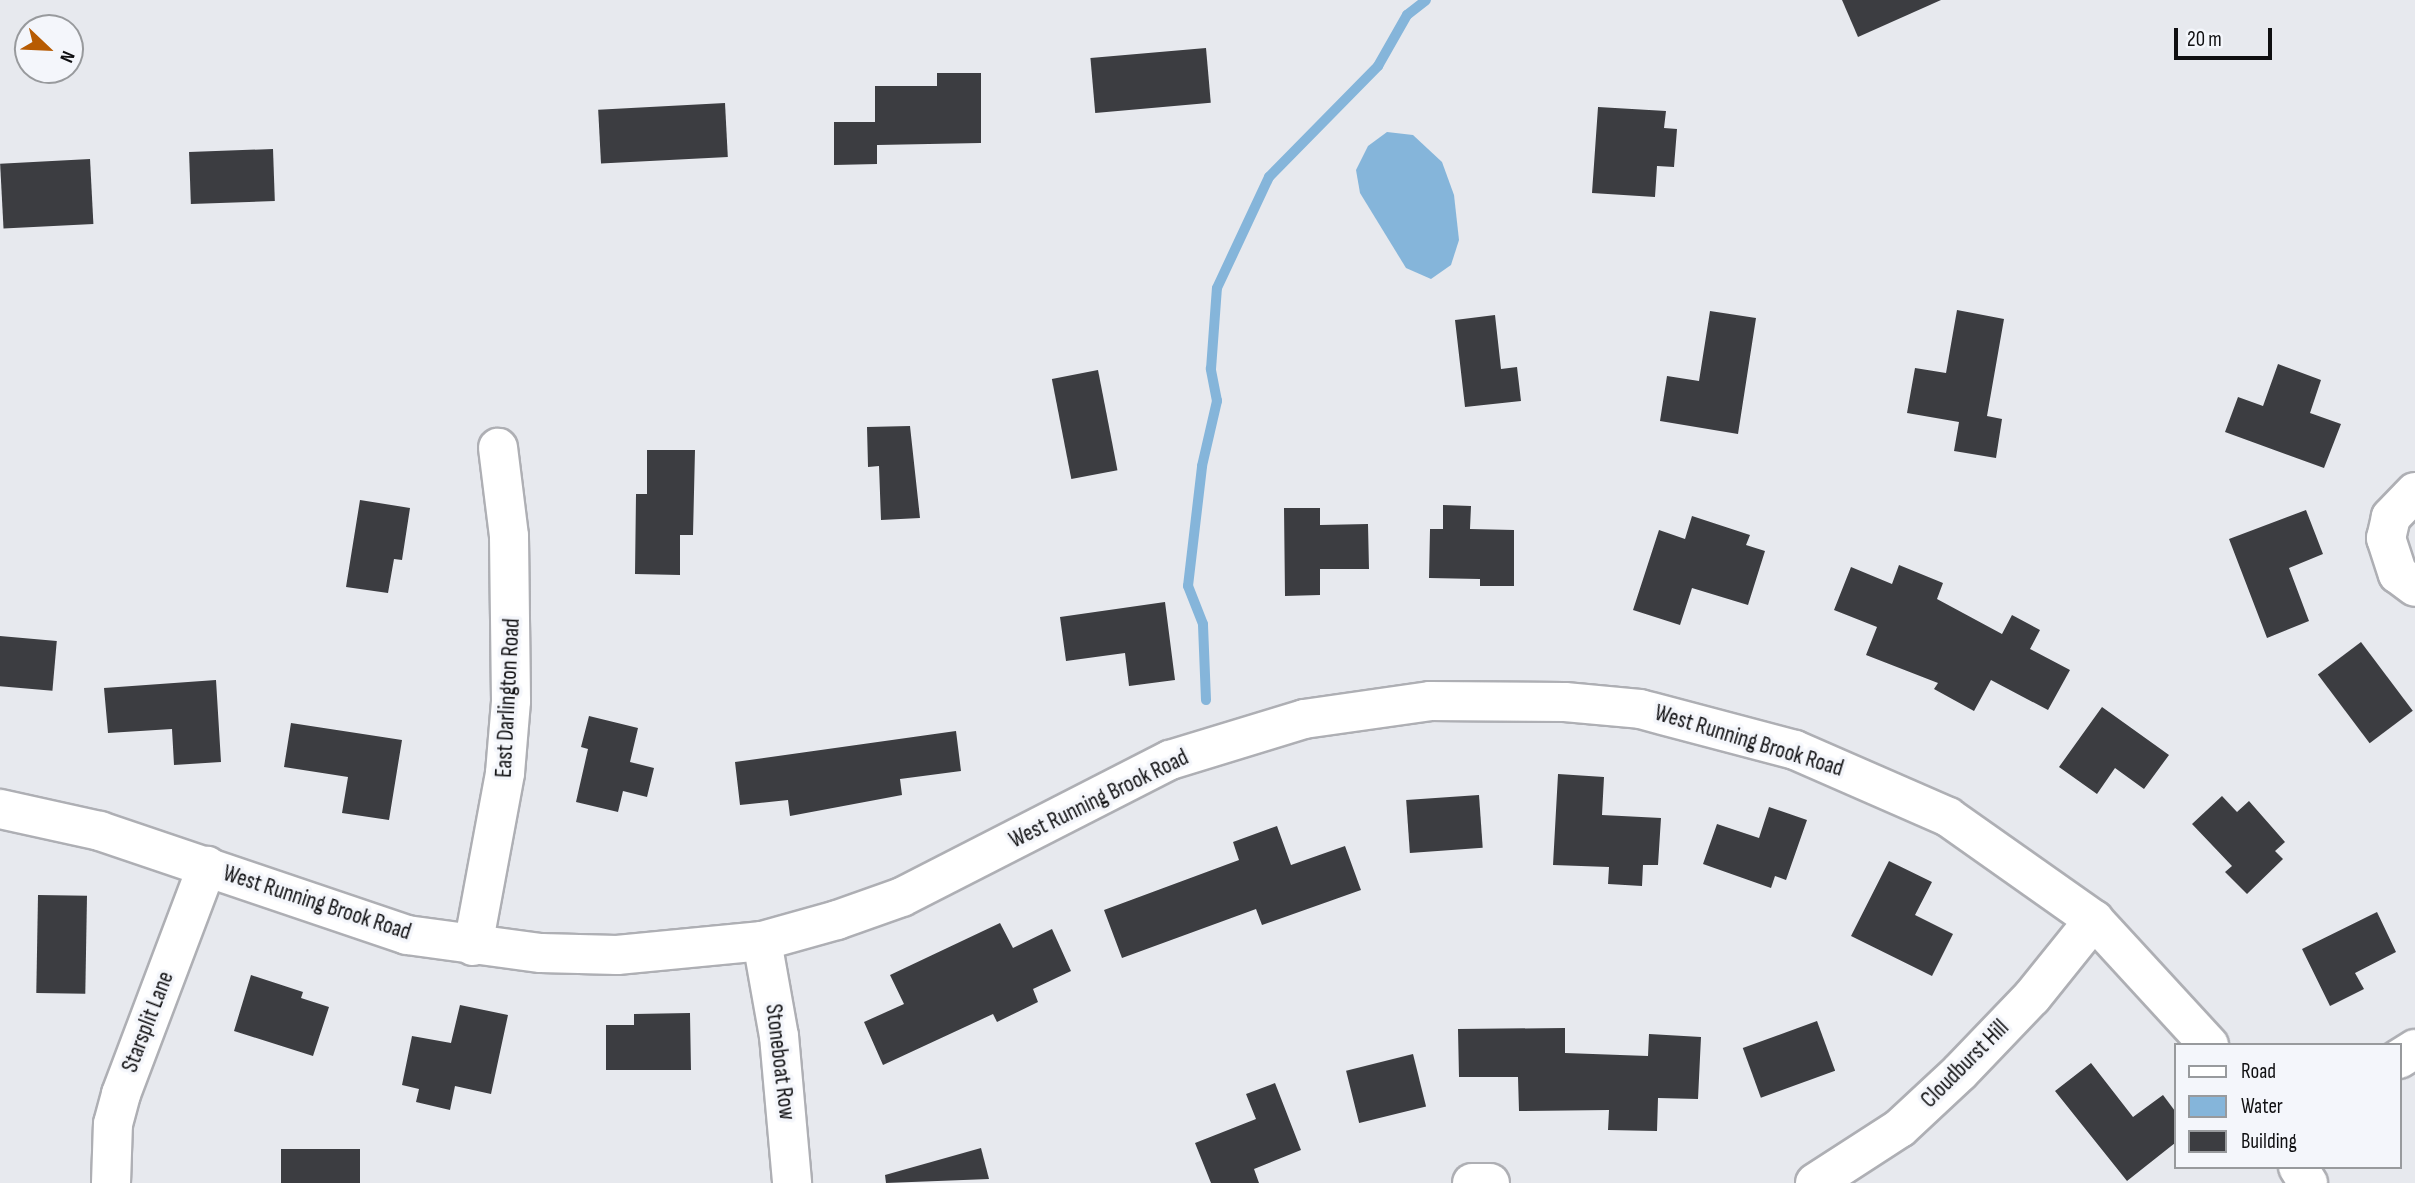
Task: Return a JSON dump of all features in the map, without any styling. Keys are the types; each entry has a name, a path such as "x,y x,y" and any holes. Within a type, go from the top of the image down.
{"street":[{"name":"East Darlington Road","path":"473,946 505,773 512,701 510,549 498,448"},
{"path":"2415,492 2391,516 2386,538 2399,574 2415,587"},
{"name":"West Running Brook Road","path":"0,809 100,831 396,932 473,946 617,955 762,941 902,897 1170,760 1304,719 1430,701 1492,700 1640,709 1796,750 1948,817 2094,920 2207,1043"},
{"name":"Starsplit Lane","path":"111,1183 113,1124 121,1094 207,866"},
{"name":"Cloudburst Hill","path":"1815,1183 1900,1128 1950,1082 2032,997 2094,920"},
{"name":"Stoneboat Row","path":"762,941 779,1036 792,1183"},
{"path":"1472,1183 1490,1183"}],"water":[{"path":"1387,132 1413,135 1442,162 1454,195 1459,240 1451,265 1431,279 1406,268 1360,193 1356,170 1368,146"}],"building":[{"path":"1842,0 1941,0 1858,37"},
{"path":"1206,48 1211,103 1095,113 1090,58"},
{"path":"937,73 981,73 981,143 877,145 877,164 834,165 834,122 875,122 875,86 937,86"},
{"path":"725,103 728,157 601,164 598,110"},
{"path":"1598,107 1666,111 1664,128 1677,129 1674,167 1657,166 1655,197 1592,193"},
{"path":"273,149 275,201 191,204 189,152"},
{"path":"90,159 93,224 4,229 0,164"},
{"path":"1957,310 2004,319 1987,416 2002,419 1996,458 1954,451 1959,422 1907,413 1915,368 1946,373"},
{"path":"1710,311 1756,318 1738,434 1660,421 1667,376 1699,381"},
{"path":"1495,315 1501,369 1517,367 1521,401 1465,407 1455,320"},
{"path":"2278,364 2321,380 2310,413 2341,424 2324,468 2225,432 2238,397 2263,406"},
{"path":"1098,370 1117,470 1071,479 1052,379"},
{"path":"910,426 920,518 881,520 879,466 868,467 867,427"},
{"path":"647,450 695,450 693,535 680,535 680,575 635,574 636,494 647,494"},
{"path":"360,500 410,508 402,560 394,559 388,593 346,587"},
{"path":"1443,505 1471,506 1470,529 1514,530 1514,586 1480,586 1480,579 1429,578 1430,529 1443,529"},
{"path":"1284,508 1320,508 1320,525 1368,524 1369,569 1320,569 1320,595 1285,596"},
{"path":"2306,510 2323,554 2289,568 2309,621 2267,638 2229,539"},
{"path":"1692,516 1750,535 1746,545 1765,551 1748,605 1692,588 1680,625 1633,610 1659,530 1685,539"},
{"path":"1899,565 1943,583 1937,599 2002,634 2012,615 2040,630 2030,649 2070,670 2048,710 1991,680 1974,711 1934,689 1938,683 1866,655 1877,627 1834,610 1851,567 1892,584"},
{"path":"1165,602 1175,680 1129,686 1125,653 1066,661 1060,617"},
{"path":"0,636 57,641 52,691 0,686"},
{"path":"2361,642 2413,711 2370,743 2318,674"},
{"path":"216,680 221,762 174,765 172,729 108,733 104,688"},
{"path":"2102,707 2169,755 2144,789 2115,768 2097,794 2059,767"},
{"path":"589,716 638,728 630,762 654,768 647,797 623,791 618,812 576,802 588,749 581,747"},
{"path":"291,723 402,740 389,820 342,813 348,777 284,767"},
{"path":"956,731 961,771 900,779 902,795 790,816 788,800 740,805 735,762"},
{"path":"1558,774 1604,777 1602,815 1661,818 1658,865 1643,865 1642,886 1608,884 1609,867 1553,865"},
{"path":"1479,795 1483,848 1410,853 1406,800"},
{"path":"2222,796 2237,812 2249,801 2285,842 2275,851 2283,859 2247,894 2225,872 2232,866 2192,824"},
{"path":"1769,807 1807,820 1786,880 1775,876 1771,888 1703,864 1717,824 1759,838"},
{"path":"1277,826 1291,865 1345,846 1361,890 1262,925 1256,909 1122,958 1104,910 1239,860 1233,842"},
{"path":"1889,861 1932,882 1915,915 1953,934 1932,976 1851,936"},
{"path":"38,895 87,896 85,994 36,993"},
{"path":"2377,912 2396,952 2355,973 2364,989 2330,1006 2302,949"},
{"path":"1000,923 1013,948 1052,929 1071,971 1033,989 1038,1002 997,1022 993,1014 883,1065 864,1022 904,1004 890,975"},
{"path":"251,975 303,992 301,998 329,1007 313,1056 234,1031"},
{"path":"460,1005 508,1015 491,1094 455,1086 450,1110 416,1102 419,1089 402,1085 412,1036 451,1043"},
{"path":"690,1013 691,1070 606,1070 606,1025 634,1025 634,1014"},
{"path":"1817,1021 1835,1071 1761,1098 1743,1048"},
{"path":"1565,1028 1565,1053 1648,1056 1649,1034 1701,1037 1698,1099 1658,1098 1657,1131 1608,1130 1609,1110 1519,1111 1518,1077 1459,1077 1458,1029"},
{"path":"1413,1054 1426,1106 1359,1123 1346,1071"},
{"path":"2091,1063 2133,1117 2163,1095 2174,1110 2174,1144 2127,1181 2055,1091"},
{"path":"1275,1083 1301,1150 1254,1169 1259,1183 1211,1183 1195,1143 1256,1119 1246,1094"},
{"path":"981,1148 989,1179 886,1183 885,1175"},
{"path":"281,1149 360,1149 360,1183 281,1183"}],"waterway":[{"path":"1206,700 1203,624 1188,586 1202,466 1217,401 1211,369 1217,288 1269,177 1378,66 1407,15 1426,0"}]}
